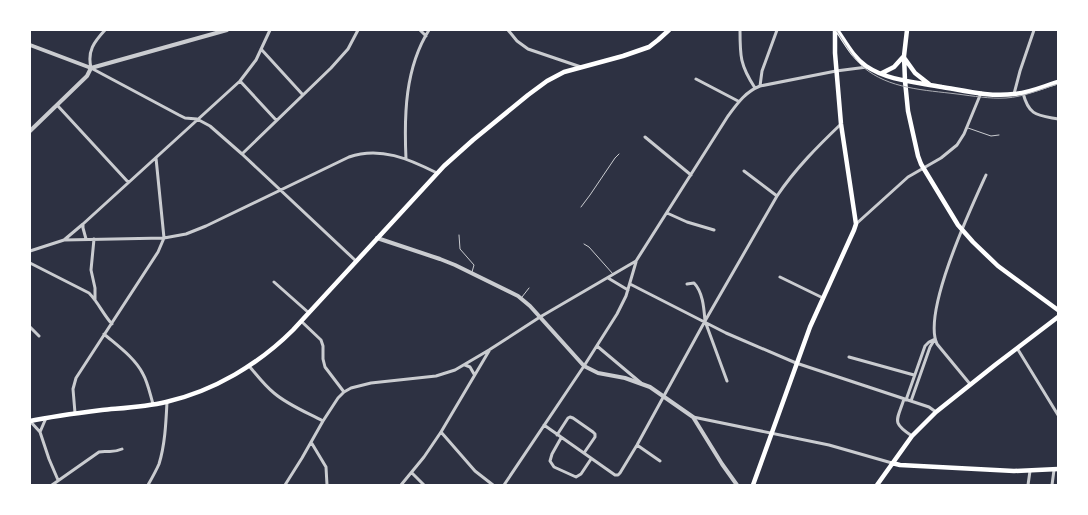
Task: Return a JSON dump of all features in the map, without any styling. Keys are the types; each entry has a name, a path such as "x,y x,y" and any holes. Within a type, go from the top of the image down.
{"main road":[{"path":"30,421 75,413 167,402 210,386 249,366 277,345 302,321 437,173 473,140 538,87 555,76 644,49 669,30"},
{"path":"836,30 852,52 868,67 881,74 905,81 1003,95 1023,93 1058,82"},
{"path":"753,485 812,322 856,224 841,124 836,71 836,30"},
{"path":"907,30 904,56 907,104 914,140 923,168 962,230 978,248 998,266 1058,310"},
{"path":"881,74 894,67 904,56"},
{"path":"904,56 915,73 930,84"},
{"path":"877,485 912,436 936,412 1017,347 1058,317"},
{"path":"892,464 1030,471 1056,470"}],"street":[{"path":"30,131 87,76 90,68 90,51 105,30"},
{"path":"90,68 227,30"},
{"path":"64,240 240,80 256,60 270,30"},
{"path":"242,154 340,58 358,30"},
{"path":"420,30 426,36"},
{"path":"406,159 408,85 414,64 429,30"},
{"path":"508,30 517,41 528,49 581,67"},
{"path":"740,30 741,61 755,88"},
{"path":"760,86 762,71 777,30"},
{"path":"1014,94 1034,30"},
{"path":"30,45 90,68 179,116 197,119 210,126 356,261"},
{"path":"261,49 303,95"},
{"path":"504,485 621,308 636,261 738,102 750,91 760,86 836,71 868,67"},
{"path":"696,79 738,102"},
{"path":"240,80 276,120"},
{"path":"856,224 902,182 958,145 962,140 981,93"},
{"path":"1023,93 1026,105 1034,113 1058,119"},
{"path":"57,105 128,182"},
{"path":"544,425 615,475 618,475 623,470 705,321 777,196 799,166 841,124"},
{"path":"645,137 691,175"},
{"path":"30,251 64,240 164,238 186,234 358,154 380,153 406,159 437,173"},
{"path":"75,413 74,384 76,378 158,252 164,238 156,157"},
{"path":"744,171 777,196"},
{"path":"970,384 935,339 934,325 940,292 962,230 986,175"},
{"path":"667,213 687,222 714,230"},
{"path":"83,224 86,239"},
{"path":"94,238 91,270 95,300"},
{"path":"377,238 440,259 521,298 584,366 598,373 641,383"},
{"path":"285,485 323,421 344,392 351,388 371,383 436,376 449,372 464,365 540,317 636,261"},
{"path":"30,263 84,290 95,300 112,324"},
{"path":"780,277 823,298"},
{"path":"608,278 628,290"},
{"path":"274,282 309,313"},
{"path":"687,284 694,283 698,288 705,321 727,381"},
{"path":"630,284 726,333 796,363 929,407 936,412"},
{"path":"302,321 321,340 325,367 344,392"},
{"path":"30,327 39,336"},
{"path":"104,334 140,368 153,404"},
{"path":"907,400 925,346 935,339"},
{"path":"912,436 899,426 897,422 935,339"},
{"path":"597,346 641,383 664,396 693,417 722,464 738,485"},
{"path":"1017,347 1058,415"},
{"path":"401,485 412,473 441,432 489,350"},
{"path":"849,357 914,375"},
{"path":"464,365 470,366 474,375"},
{"path":"249,366 274,394 285,402 323,421"},
{"path":"148,485 156,472 160,458 167,402"},
{"path":"693,417 829,445 892,464"},
{"path":"40,432 46,418"},
{"path":"557,435 568,418 573,418 595,434 595,437 584,453"},
{"path":"30,421 40,432 58,480"},
{"path":"441,432 475,471 493,485"},
{"path":"561,438 550,458 554,467 576,477 581,474 592,458"},
{"path":"311,442 326,467 328,485"},
{"path":"638,445 660,461"},
{"path":"52,485 99,452 113,452 122,449"},
{"path":"1052,485 1056,470"},
{"path":"1028,485 1030,471"},
{"path":"412,473 424,485"}],"lane":[{"path":"967,128 991,136 999,135"},
{"path":"580,206 590,195 618,154"},
{"path":"459,235 460,250 474,265 472,273"},
{"path":"584,244 614,274"},
{"path":"521,298 529,288"}],"tram line":[{"path":"836,30 863,67 884,80 908,87 1000,98 1019,96 1058,84"}]}
